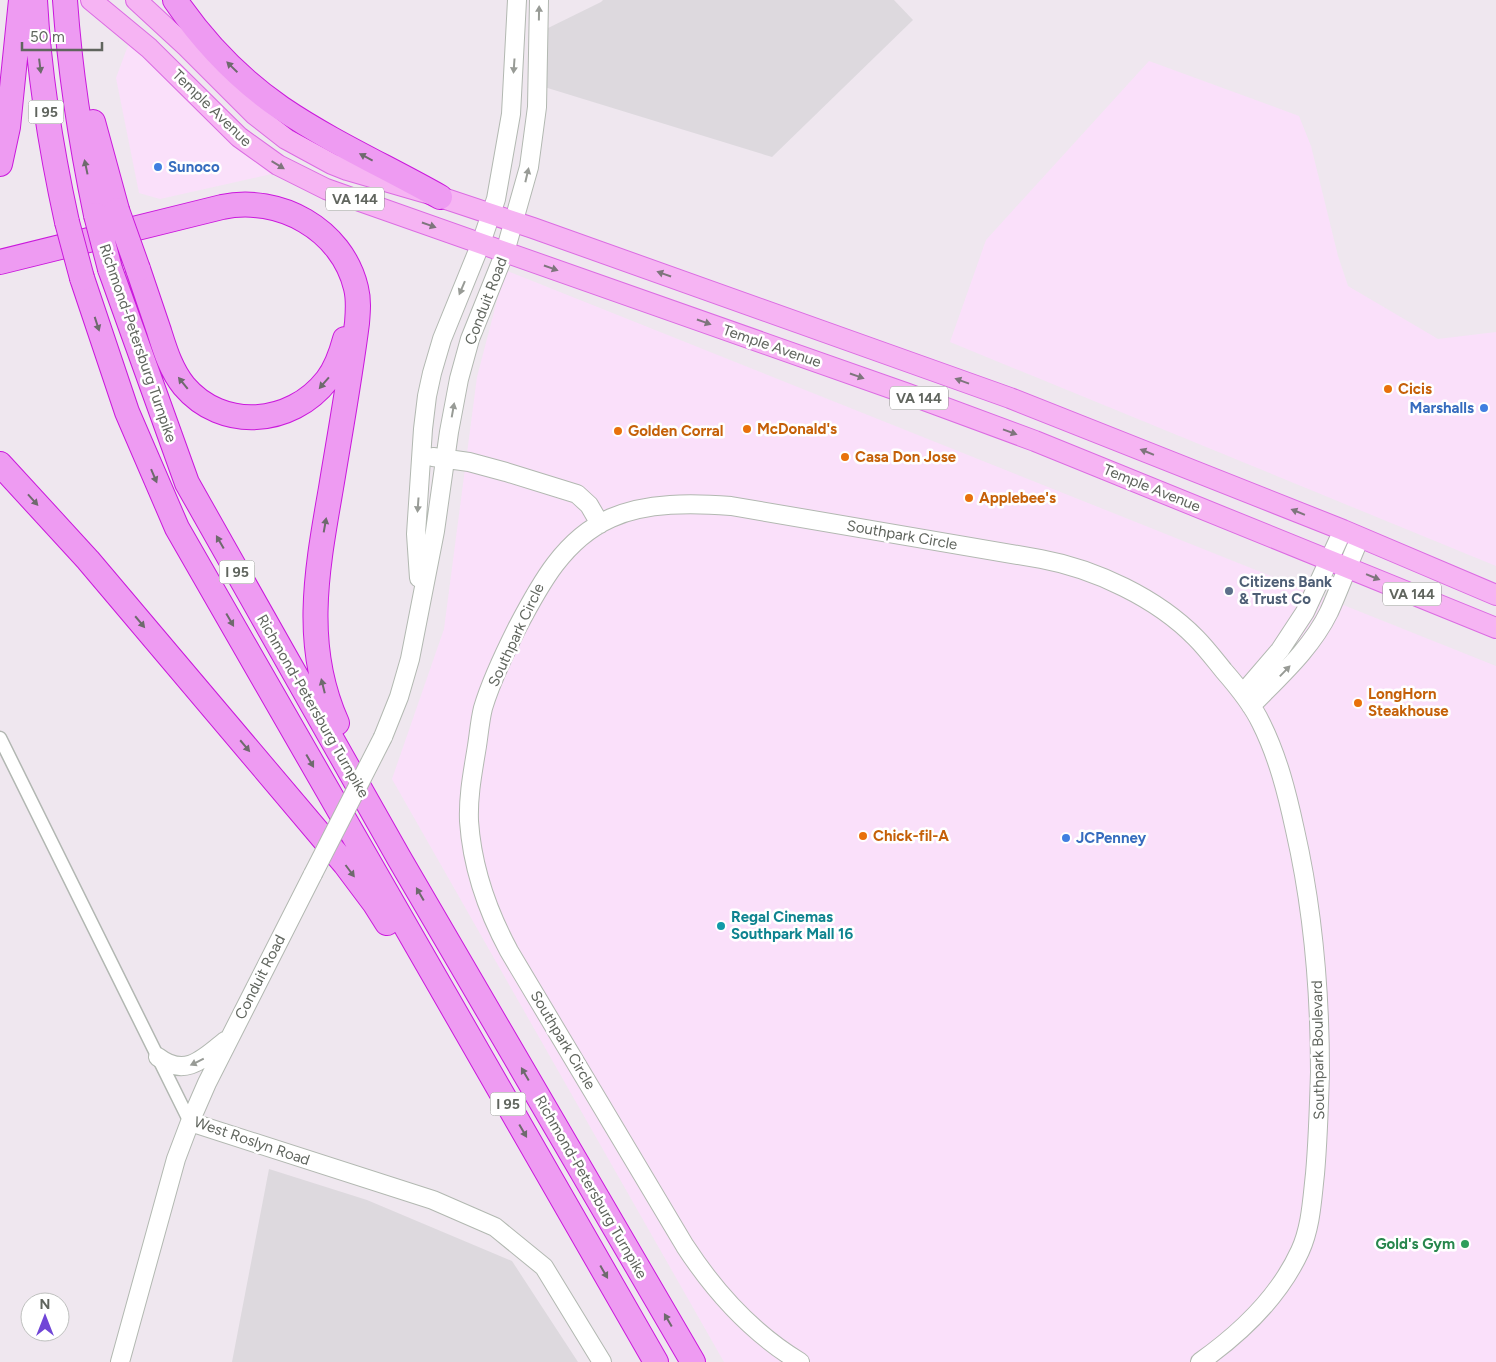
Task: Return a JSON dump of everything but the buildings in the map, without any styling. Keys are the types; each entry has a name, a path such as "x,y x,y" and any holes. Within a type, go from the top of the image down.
{"highway":[{"path":"0,164 8,127 21,0"},
{"name":"Richmond-Petersburg Turnpike","path":"35,0 39,59 50,140 67,222 82,278 127,412 177,528 656,1362"},
{"path":"175,0 208,43 233,69 280,107 309,126 440,197"},
{"name":"Richmond-Petersburg Turnpike","path":"74,2 74,98 106,212 110,269 187,483 399,858 693,1362"},
{"path":"0,262 222,207 241,204 272,207 296,215 319,230 340,254 348,266 356,287 358,298 357,323 318,562 315,639 327,702 384,809 399,858"},
{"path":"0,272 233,214 250,213 270,216 294,226 311,237 325,250 340,275 347,301 348,317 338,360 326,381 300,404 284,412 264,418 222,412 194,396 177,376 166,352 138,270 106,212"},
{"path":"0,464 88,560 345,864 375,904 405,952 494,1081"}],"main road":[{"name":"Temple Avenue","path":"136,0 182,41 240,102 286,139 312,154 348,170 492,214 1010,398 1496,594"},
{"name":"Temple Avenue","path":"74,2 149,48 239,137 278,165 326,189 1035,441 1496,628"}],"street":[{"name":"Conduit Road","path":"420,601 416,534 425,416 432,373 448,325 492,214 500,183 511,114 517,0"},
{"name":"Conduit Road","path":"120,1360 176,1159 190,1122 207,1083 383,738 399,697 410,659 435,531 455,398 470,339 505,252 529,168 538,88 539,0"},
{"path":"422,456 469,462 577,494 589,505 600,524"},
{"name":"Southpark Circle","path":"800,1362 761,1335 738,1313 699,1267 685,1246 509,951 493,917 482,884 469,824 469,795 483,710 511,640 543,579 566,550 600,524 618,515 652,507 694,504 731,506 1054,561 1082,569 1123,587 1170,616 1196,637 1247,700"},
{"path":"1247,700 1304,612 1328,559 1351,534"},
{"path":"1247,700 1295,660 1313,636 1328,612 1347,566 1351,534"},
{"name":"Southpark Boulevard","path":"1200,1362 1223,1345 1257,1314 1291,1270 1309,1225 1320,1118 1320,1052 1316,959 1303,866 1291,810 1276,756 1260,721 1247,700"},
{"name":"West Roslyn Road","path":"0,738 190,1122 433,1200 495,1227 544,1267 602,1362"},
{"path":"158,1057 172,1065 191,1065 203,1059 231,1036"}],"shaded area":[{"path":"603,0 894,0 913,20 772,157 541,86 542,31"},
{"path":"130,40 276,173 160,199 139,193 116,78"},
{"path":"1149,61 1299,116 1311,146 1338,256 1348,286 1438,339 1496,332 1496,566 950,342 986,240"},
{"path":"505,270 1496,666 1496,1362 724,1362 392,779 444,629 477,377"},
{"path":"269,1169 367,1200 512,1261 578,1362 232,1362"}],"place":[{"name":"Sunoco","path":"158,167"},
{"name":"Cicis","path":"1388,389"},
{"name":"Marshalls","path":"1484,408"},
{"name":"McDonald's","path":"747,429"},
{"name":"Golden Corral","path":"618,431"},
{"name":"Casa Don Jose","path":"845,457"},
{"name":"Applebee's","path":"969,498"},
{"name":"Citizens Bank & Trust Co","path":"1229,591"},
{"name":"LongHorn Steakhouse","path":"1358,703"},
{"name":"Chick-fil-A","path":"863,836"},
{"name":"JCPenney","path":"1066,838"},
{"name":"Regal Cinemas Southpark Mall 16","path":"721,926"},
{"name":"Gold's Gym","path":"1465,1244"}]}
